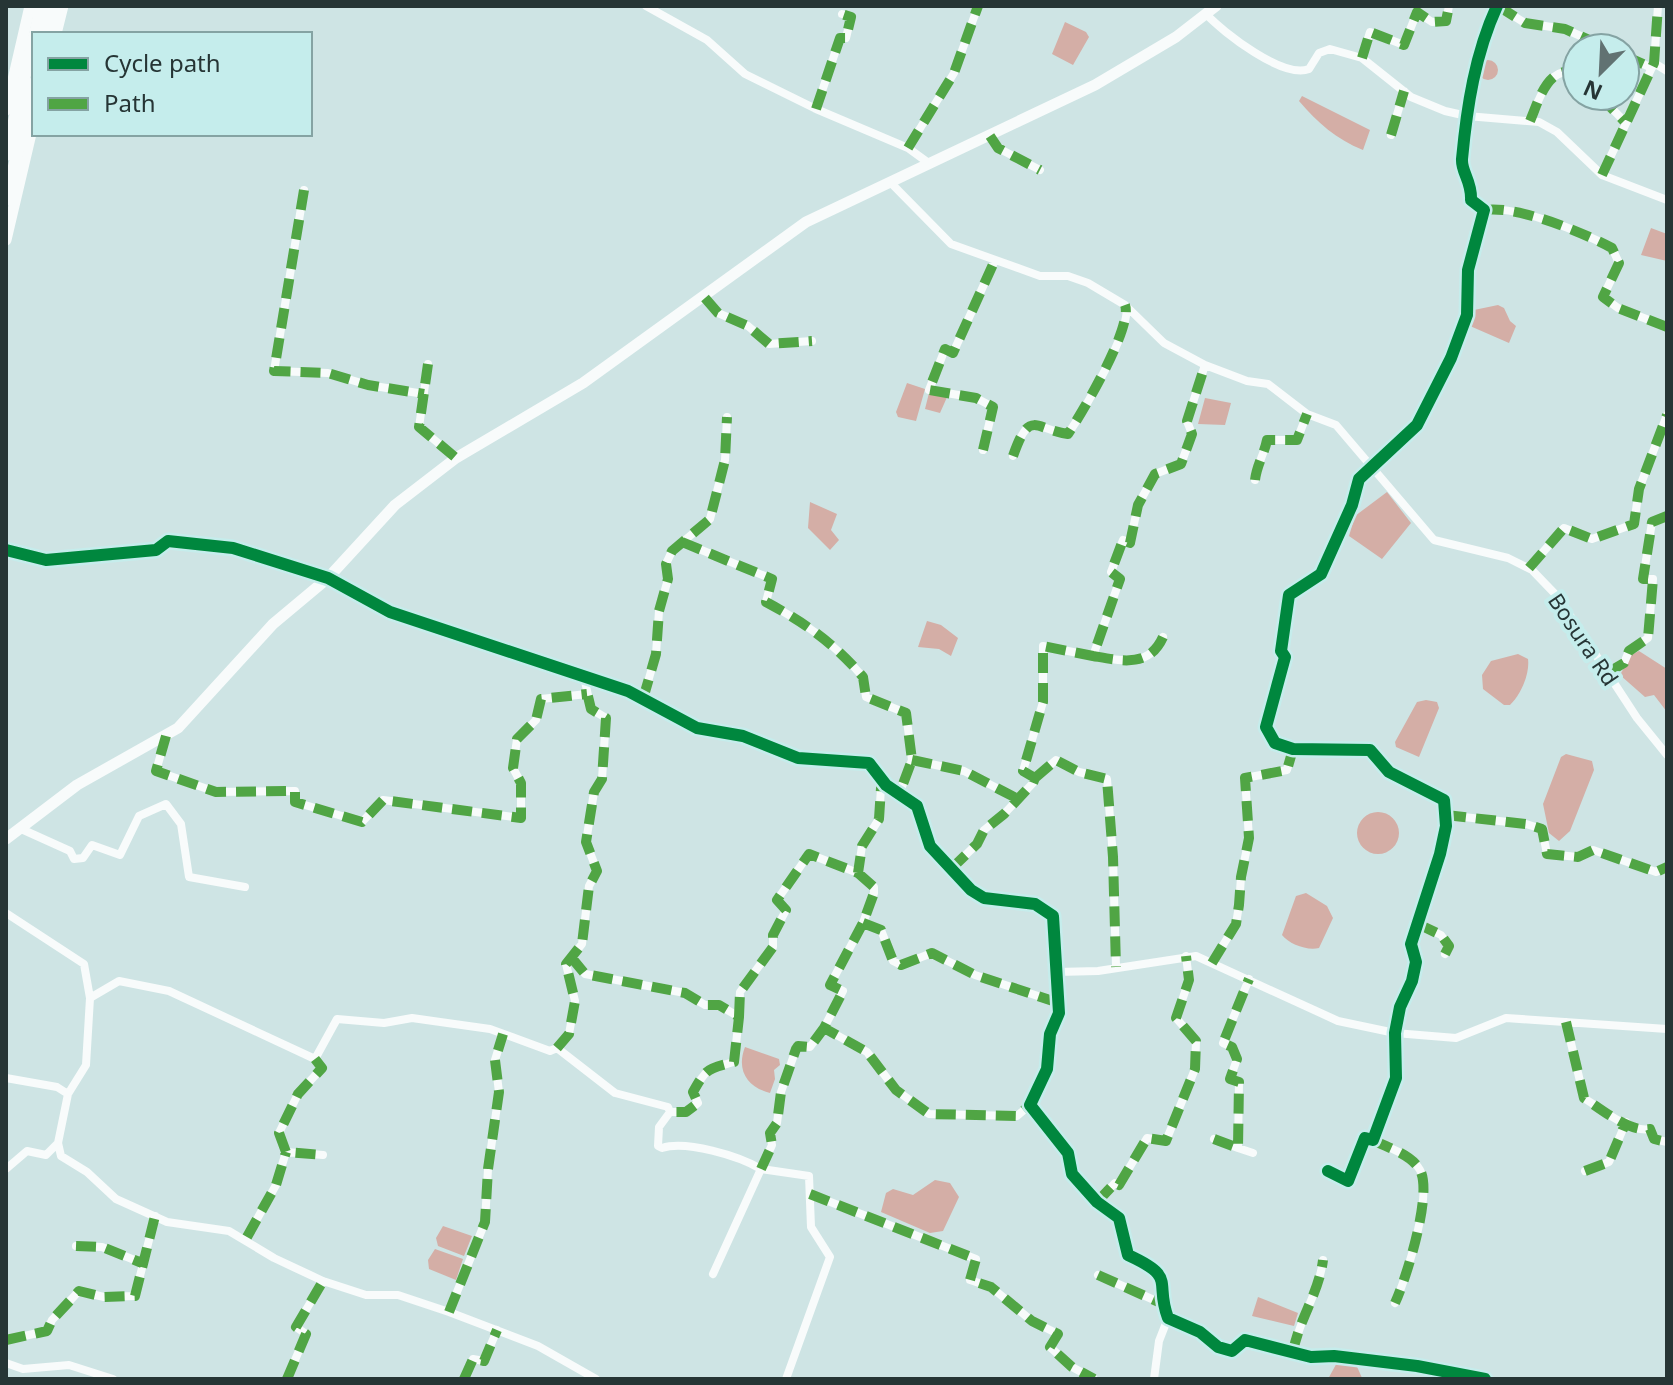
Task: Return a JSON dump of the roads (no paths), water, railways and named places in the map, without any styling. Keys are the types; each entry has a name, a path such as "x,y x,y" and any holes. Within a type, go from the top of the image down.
{"highway":[{"path":"35,32 41,6"},
{"path":"46,32 52,6"},
{"path":"6,155 32,44"},
{"path":"6,200 32,91"}],"main road":[{"path":"6,110 30,6"},
{"path":"56,32 63,6"},
{"path":"6,839 113,762 178,728 273,624 328,578 395,505 456,458 583,383 705,298 806,222 1095,85 1176,37 1211,10"},
{"path":"6,240 32,130"}],"street":[{"path":"646,6 707,40 745,74 816,109 908,148 930,164"},
{"path":"908,148 954,73 978,6"},
{"path":"1362,58 1370,32 1404,45 1417,12 1432,22 1446,21 1449,6"},
{"path":"1484,210 1471,200 1473,189 1461,163 1480,43 1498,6 1525,23 1572,32"},
{"path":"1602,175 1624,121 1653,66 1658,6"},
{"path":"1211,10 1245,46 1294,71 1309,69 1319,53 1330,49 1362,58 1421,103 1467,116 1530,121 1550,126 1602,175 1667,200"},
{"path":"816,109 840,38 846,38 851,17 842,14"},
{"path":"1641,62 1667,71"},
{"path":"1530,121 1551,78 1561,73"},
{"path":"1391,135 1404,91"},
{"path":"1615,112 1624,121"},
{"path":"990,136 998,148 1040,170"},
{"name":"Bosura Rd","path":"890,182 944,240 1040,276 1068,276 1125,305 1164,343 1205,365 1247,381 1268,384 1307,414 1336,425 1434,540 1508,558 1529,568 1558,597 1607,673 1667,755"},
{"path":"304,190 274,371 328,373 368,385 424,394"},
{"path":"1484,210 1493,208 1546,222 1612,248 1619,263 1603,297 1618,308 1667,327"},
{"path":"1373,1140 1396,1078 1395,1033 1400,1007 1412,981 1416,962 1411,944 1436,872 1446,815 1444,800 1389,772 1370,750 1293,749 1275,743 1266,727 1285,657 1281,651 1289,595 1321,574 1352,505 1359,479 1417,425 1451,358 1467,315 1468,270 1484,210"},
{"path":"983,450 993,407 976,398 929,390 945,349 953,353 995,260"},
{"path":"705,298 718,313 748,326 769,344 812,341"},
{"path":"1013,456 1032,424 1038,423 1068,434 1118,345 1126,320 1125,305"},
{"path":"428,364 419,427 456,458"},
{"path":"1093,656 1120,579 1111,572 1123,540 1130,543 1138,505 1155,474 1181,464 1192,434 1187,421 1205,365"},
{"path":"1255,480 1257,462 1266,451 1267,440 1297,440 1307,414"},
{"path":"1529,568 1564,528 1592,539 1634,524 1639,489 1667,415"},
{"path":"643,699 656,654 659,611 668,579 666,564 672,551 710,519 725,460 727,417"},
{"path":"1607,673 1624,663 1629,651 1648,638 1653,579 1643,579 1643,559 1652,522 1667,516"},
{"path":"6,550 46,560 156,550 168,541 233,548 328,578 390,612 643,699 697,728 743,736 798,758 847,764 865,761 886,785 917,806 930,846 978,896 1046,908 1055,923 1059,1003 1048,1044 1047,1069 1030,1105 1017,1116 929,1114 896,1090 867,1052 824,1028"},
{"path":"682,542 772,579 766,602 823,634 832,648 863,677 866,697 906,713 912,760 900,792"},
{"path":"1035,778 1023,771 1043,702 1043,646 1128,661 1147,658 1157,650 1163,637"},
{"path":"315,1059 337,1019 384,1023 412,1018 503,1034 550,1051 557,1048 569,1034 575,1001 566,972 571,957 582,944 589,886 597,871 586,842 594,792 602,779 606,718 591,709 584,677"},
{"path":"166,736 156,771 216,792 295,791 295,802 362,822 383,800 521,818 521,783 513,768 517,739 536,720 541,699 587,694"},
{"path":"1212,963 1236,924 1249,838 1245,778 1287,770 1293,749"},
{"path":"912,760 964,771 1018,799"},
{"path":"951,869 977,844 984,830 1056,760 1079,772 1107,779 1114,872 1116,967"},
{"path":"858,873 862,846 879,819 879,796 886,785"},
{"path":"18,828 70,851 74,859 83,858 92,845 120,855 139,816 166,804 181,824 189,877 245,887"},
{"path":"1446,815 1526,824 1542,829 1547,854 1578,857 1593,850 1656,872 1667,867"},
{"path":"670,1112 686,1112 693,1108 698,1103 693,1092 703,1074 714,1065 734,1062 740,992 773,947 773,935 786,910 777,900 809,854 858,873 874,887 863,923 830,985 843,991 824,1028 810,1047 798,1046 796,1049 781,1092 777,1123 770,1133 772,1145 713,1274"},
{"path":"6,913 84,964 90,998 86,1065 68,1094 58,1143 61,1156 87,1172 116,1199 167,1222 229,1231 274,1258 323,1281 366,1295 398,1295 449,1312 538,1346 596,1379"},
{"path":"863,923 881,930 893,961 901,965 932,953 975,975 1059,1003"},
{"path":"1418,924 1446,941 1449,946 1445,954"},
{"path":"1097,1202 1115,1183 1119,1185 1147,1138 1166,1141 1195,1069 1196,1041 1176,1018 1189,980 1186,956"},
{"path":"1057,972 1186,956 1212,963 1338,1021 1395,1033 1456,1038 1506,1018 1667,1029"},
{"path":"571,957 585,974 685,993 705,1005 719,1005 739,1017"},
{"path":"1238,1148 1239,1082 1230,1079 1237,1059 1232,1047 1223,1043 1249,979"},
{"path":"90,998 119,981 169,991 315,1059 322,1068 298,1094 279,1133 286,1152 276,1185 247,1237"},
{"path":"1566,1022 1584,1098 1644,1131 1650,1129 1654,1139 1667,1142"},
{"path":"449,1312 485,1222 488,1169 499,1092 495,1060 503,1034"},
{"path":"557,1048 615,1093 668,1107 670,1112"},
{"path":"6,1078 57,1087 68,1094"},
{"path":"1030,1105 1068,1153 1072,1174 1097,1202 1119,1218 1128,1255 1156,1271 1165,1285 1163,1304 1168,1318 1159,1341 1154,1379"},
{"path":"670,1112 659,1127 658,1146 662,1148 682,1143 737,1157 761,1169 809,1176 811,1227 830,1257 786,1379"},
{"path":"1585,1171 1609,1162 1626,1122"},
{"path":"1328,1171 1348,1181 1365,1138 1407,1156 1420,1170 1419,1226 1395,1303"},
{"path":"1214,1139 1253,1153"},
{"path":"6,1169 27,1151 46,1155 58,1143"},
{"path":"286,1152 323,1155"},
{"path":"810,1194 976,1259 970,1280 991,1287 1032,1321 1058,1334 1050,1347 1072,1367 1094,1379"},
{"path":"6,1340 47,1331 52,1320 79,1291 104,1297 135,1296 155,1216"},
{"path":"76,1246 102,1247 142,1263"},
{"path":"1293,1352 1300,1321 1321,1283 1323,1260"},
{"path":"1098,1275 1163,1304"},
{"path":"287,1379 306,1334 296,1327 323,1281"},
{"path":"1168,1318 1200,1332 1218,1347 1232,1351 1245,1340 1293,1352 1417,1366 1485,1379"},
{"path":"464,1379 473,1359 484,1361 497,1330"},
{"path":"6,1363 23,1369 69,1365 113,1379"}]}
